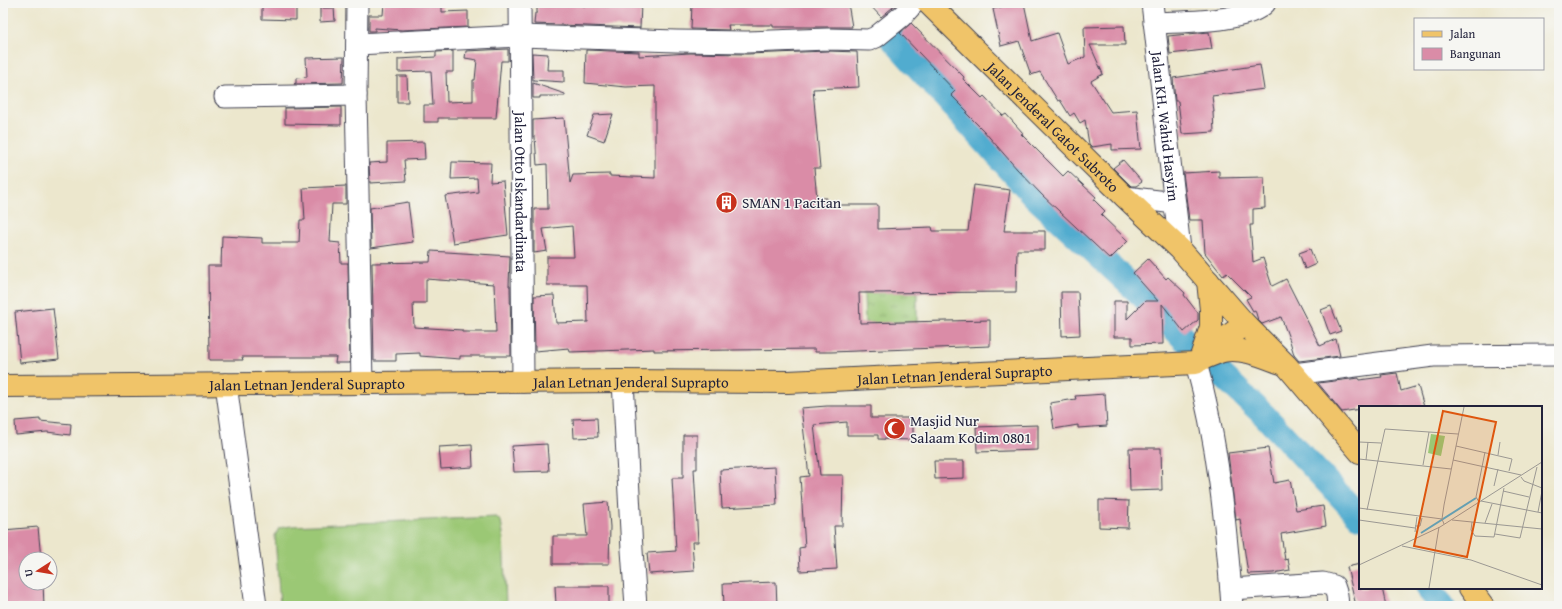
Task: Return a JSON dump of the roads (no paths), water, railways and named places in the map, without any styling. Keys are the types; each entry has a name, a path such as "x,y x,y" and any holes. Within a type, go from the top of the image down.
{"main road":[{"name":"Jalan Jenderal Gatot Subroto","path":"928,3 1180,249 1245,324 1290,369 1359,451"},
{"path":"1203,357 1211,327 1208,280"},
{"path":"1203,357 1245,324"},
{"name":"Jalan Letnan Jenderal Suprapto","path":"3,386 623,381 788,382 1203,357 1223,351 1238,351 1260,355 1290,369"},
{"path":"1471,589 1483,606"}],"street":[{"path":"357,3 356,95 362,383"},
{"name":"Jalan Otto Iskandardinata","path":"520,3 523,382"},
{"path":"1153,13 1227,18 1250,13 1261,8 1265,3"},
{"path":"357,44 520,36 676,42 747,42 828,39 869,40 876,37 908,9"},
{"name":"Jalan KH. Wahid Hasyim","path":"1153,13 1176,203 1180,249"},
{"path":"225,97 356,95"},
{"path":"1126,197 1176,203"},
{"path":"1290,369 1433,356 1559,355"},
{"path":"1203,357 1206,397 1216,451 1232,598 1323,583 1334,586 1338,606"},
{"path":"623,381 636,606"},
{"path":"226,384 256,606"}],"waterway":[{"path":"888,34 1033,195 1151,304 1183,338 1265,416 1359,516"},
{"path":"1428,589 1443,606"}],"place":[{"name":"SMAN 1 Pacitan","path":"727,202"},
{"name":"Masjid Nur Salaam Kodim 0801","path":"894,429"}]}
